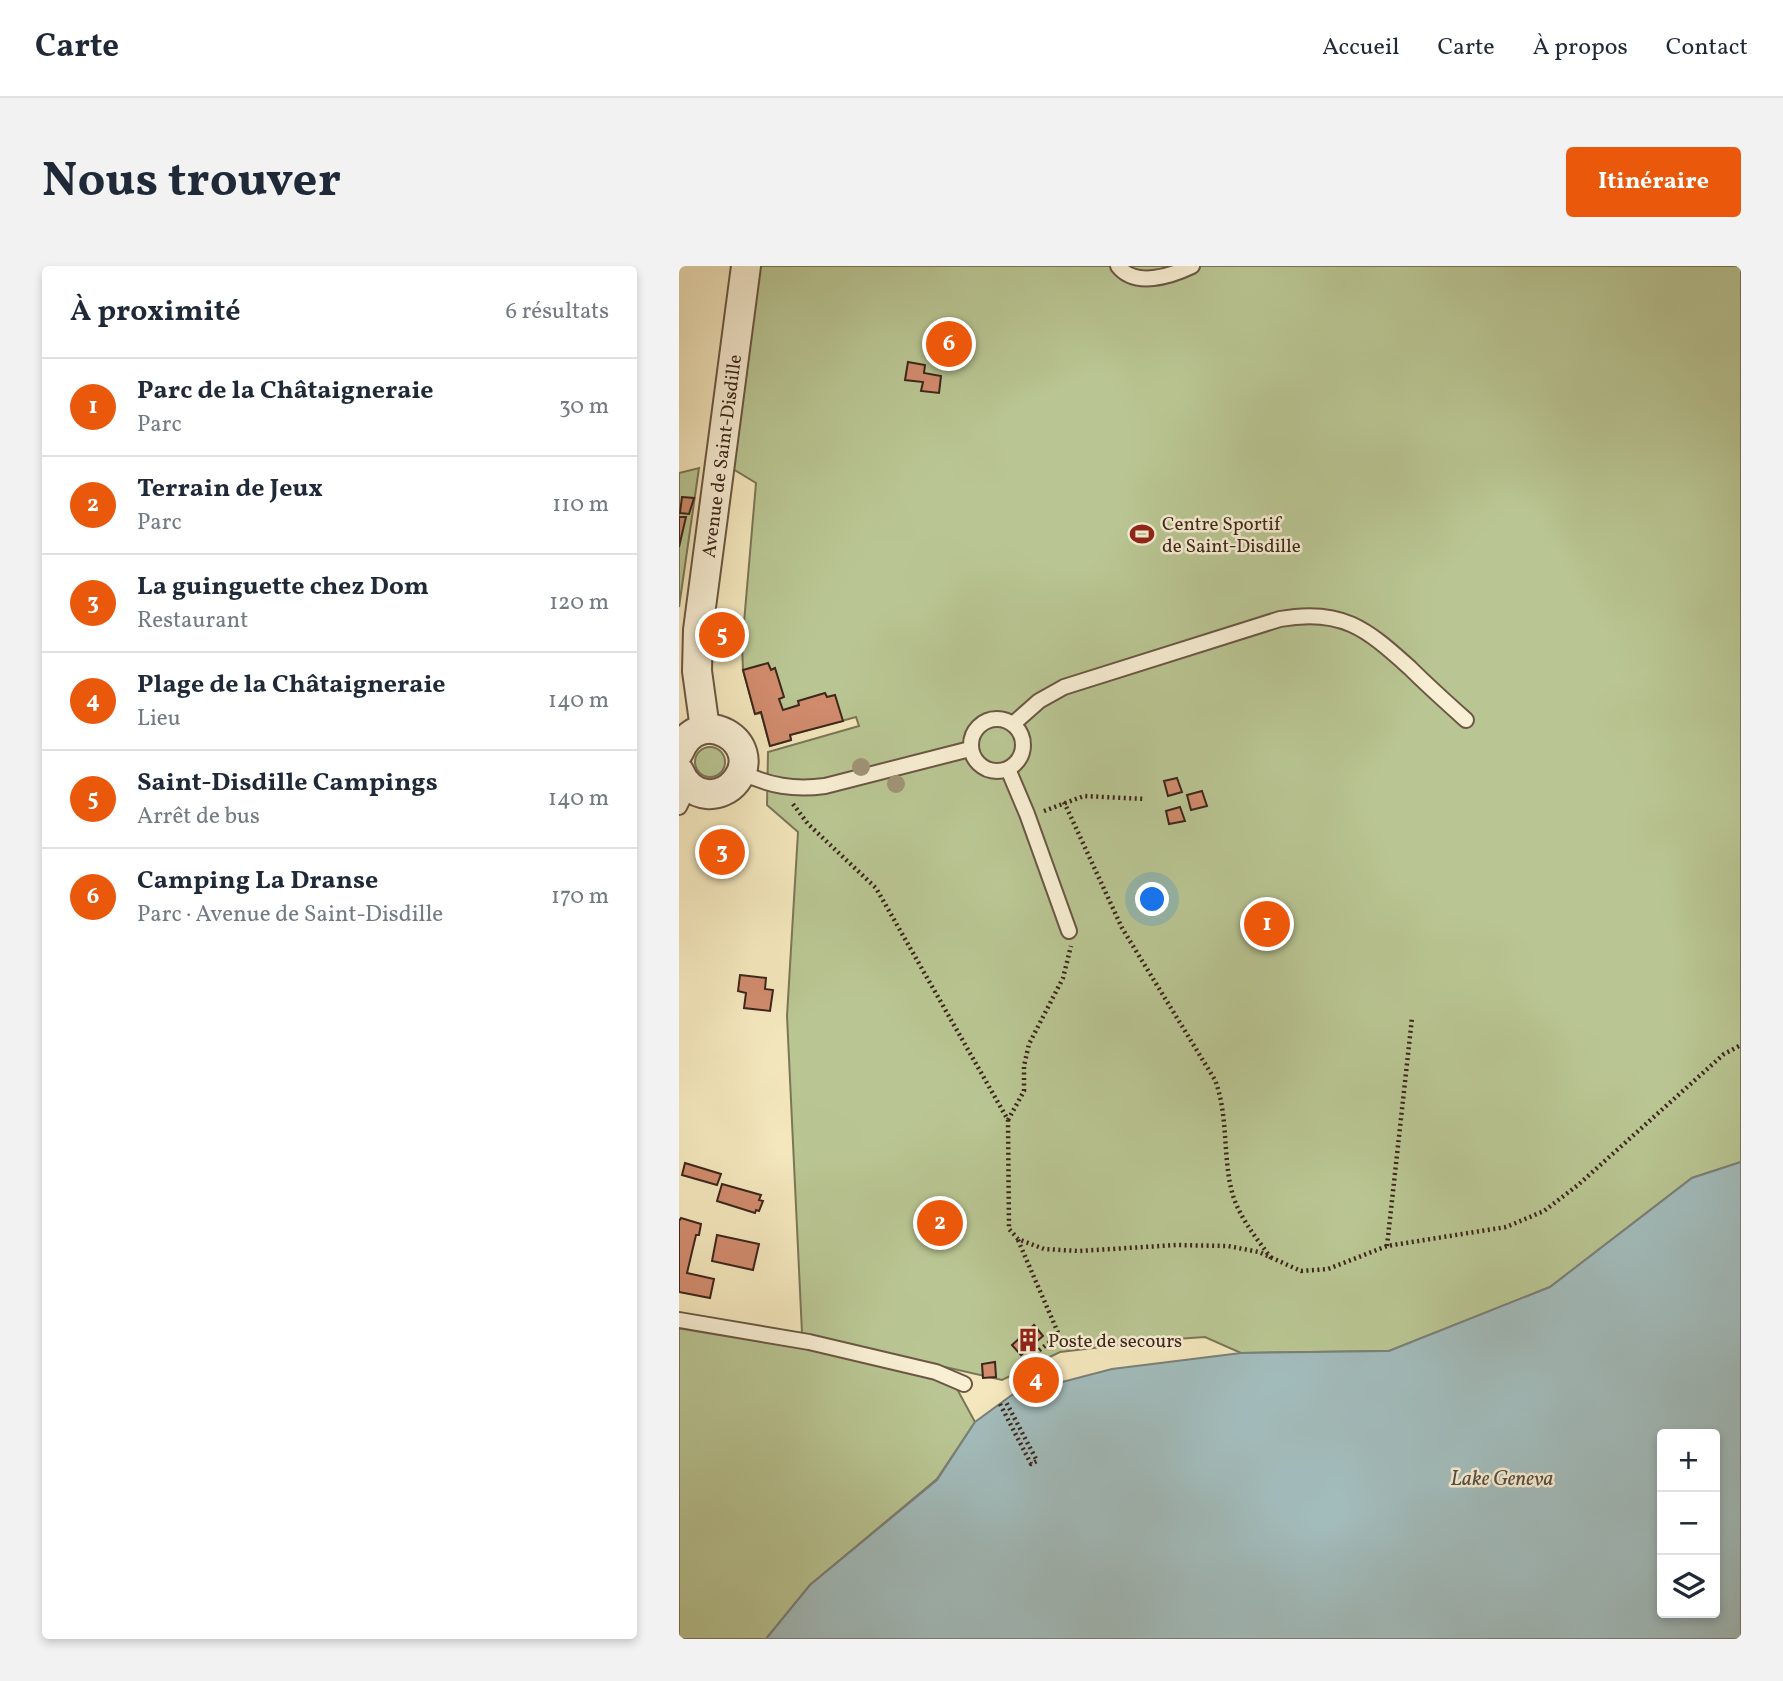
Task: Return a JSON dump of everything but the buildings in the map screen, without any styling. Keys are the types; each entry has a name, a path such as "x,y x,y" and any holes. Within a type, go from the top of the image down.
{"street":[{"name":"Avenue de Saint-Disdille","path":"705,729 688,670 698,630 745,266"},
{"path":"705,729 724,732 735,741 743,758 741,772 726,790 707,794 682,780 687,738 705,729"}],"lane":[{"path":"1118,266 1129,276 1142,279 1192,266"},
{"path":"1013,724 1039,701 1064,687 1280,619 1312,615 1337,619 1376,638 1466,720"},
{"path":"997,719 1013,724 1021,734 1023,750 1018,761 1008,769 997,772 984,769 975,761 971,749 973,734 981,724 997,719"},
{"path":"741,772 779,786 825,786 971,749"},
{"path":"1008,769 1069,931"},
{"path":"679,1320 810,1342 936,1372 964,1384"}],"path":[{"path":"779,786 807,824 876,888 1008,1120"},
{"path":"1028,817 1084,796 1146,799"},
{"path":"1064,802 1122,928 1216,1080 1234,1198 1243,1220 1272,1258"},
{"path":"1031,1366 1028,1358 1059,1335 1018,1239 1009,1228 1008,1120 1024,1091 1024,1066 1029,1044 1055,997 1066,969 1071,945 1069,931"},
{"path":"1387,1246 1412,1017"},
{"path":"1018,1239 1037,1247 1061,1251 1176,1245 1228,1246 1259,1252 1301,1272 1328,1269 1387,1246 1506,1227 1544,1211 1724,1054 1741,1045"},
{"path":"1002,1401 1037,1461 1031,1464 1002,1401"}],"green space":[{"path":"760,266 1741,266 1741,1162 1692,1178 1550,1287 1389,1351 1241,1353 1205,1337 1060,1352 1002,1380 945,1367 975,1422 937,1479 810,1585 766,1639 679,1639 679,1322 802,1333 787,1016 798,832 767,805 768,752 859,726 856,717 790,735 791,740 770,746 761,713 755,714 743,670 742,646 756,483 733,469"},
{"path":"699,468 679,607 679,473"},
{"path":"710,747 721,751 725,762 721,773 710,777 699,773 695,762 699,751"}],"water":[{"name":"Lake Geneva","path":"1741,1162 1741,1639 766,1639 810,1585 937,1480 975,1422 1012,1395 1112,1369 1241,1353 1389,1351 1550,1287 1692,1178"}],"place":[{"name":"Camping La Dranse","path":"949,344"},
{"name":"Centre Sportif de Saint-Disdille","path":"1142,534"},
{"name":"Saint-Disdille Campings","path":"722,635"},
{"name":"La guinguette chez Dom","path":"722,852"},
{"name":"Parc de la Châtaigneraie","path":"1267,924"},
{"name":"Terrain de Jeux","path":"940,1223"},
{"name":"Poste de secours","path":"1028,1340"},
{"name":"Plage de la Châtaigneraie","path":"1036,1380"}]}
